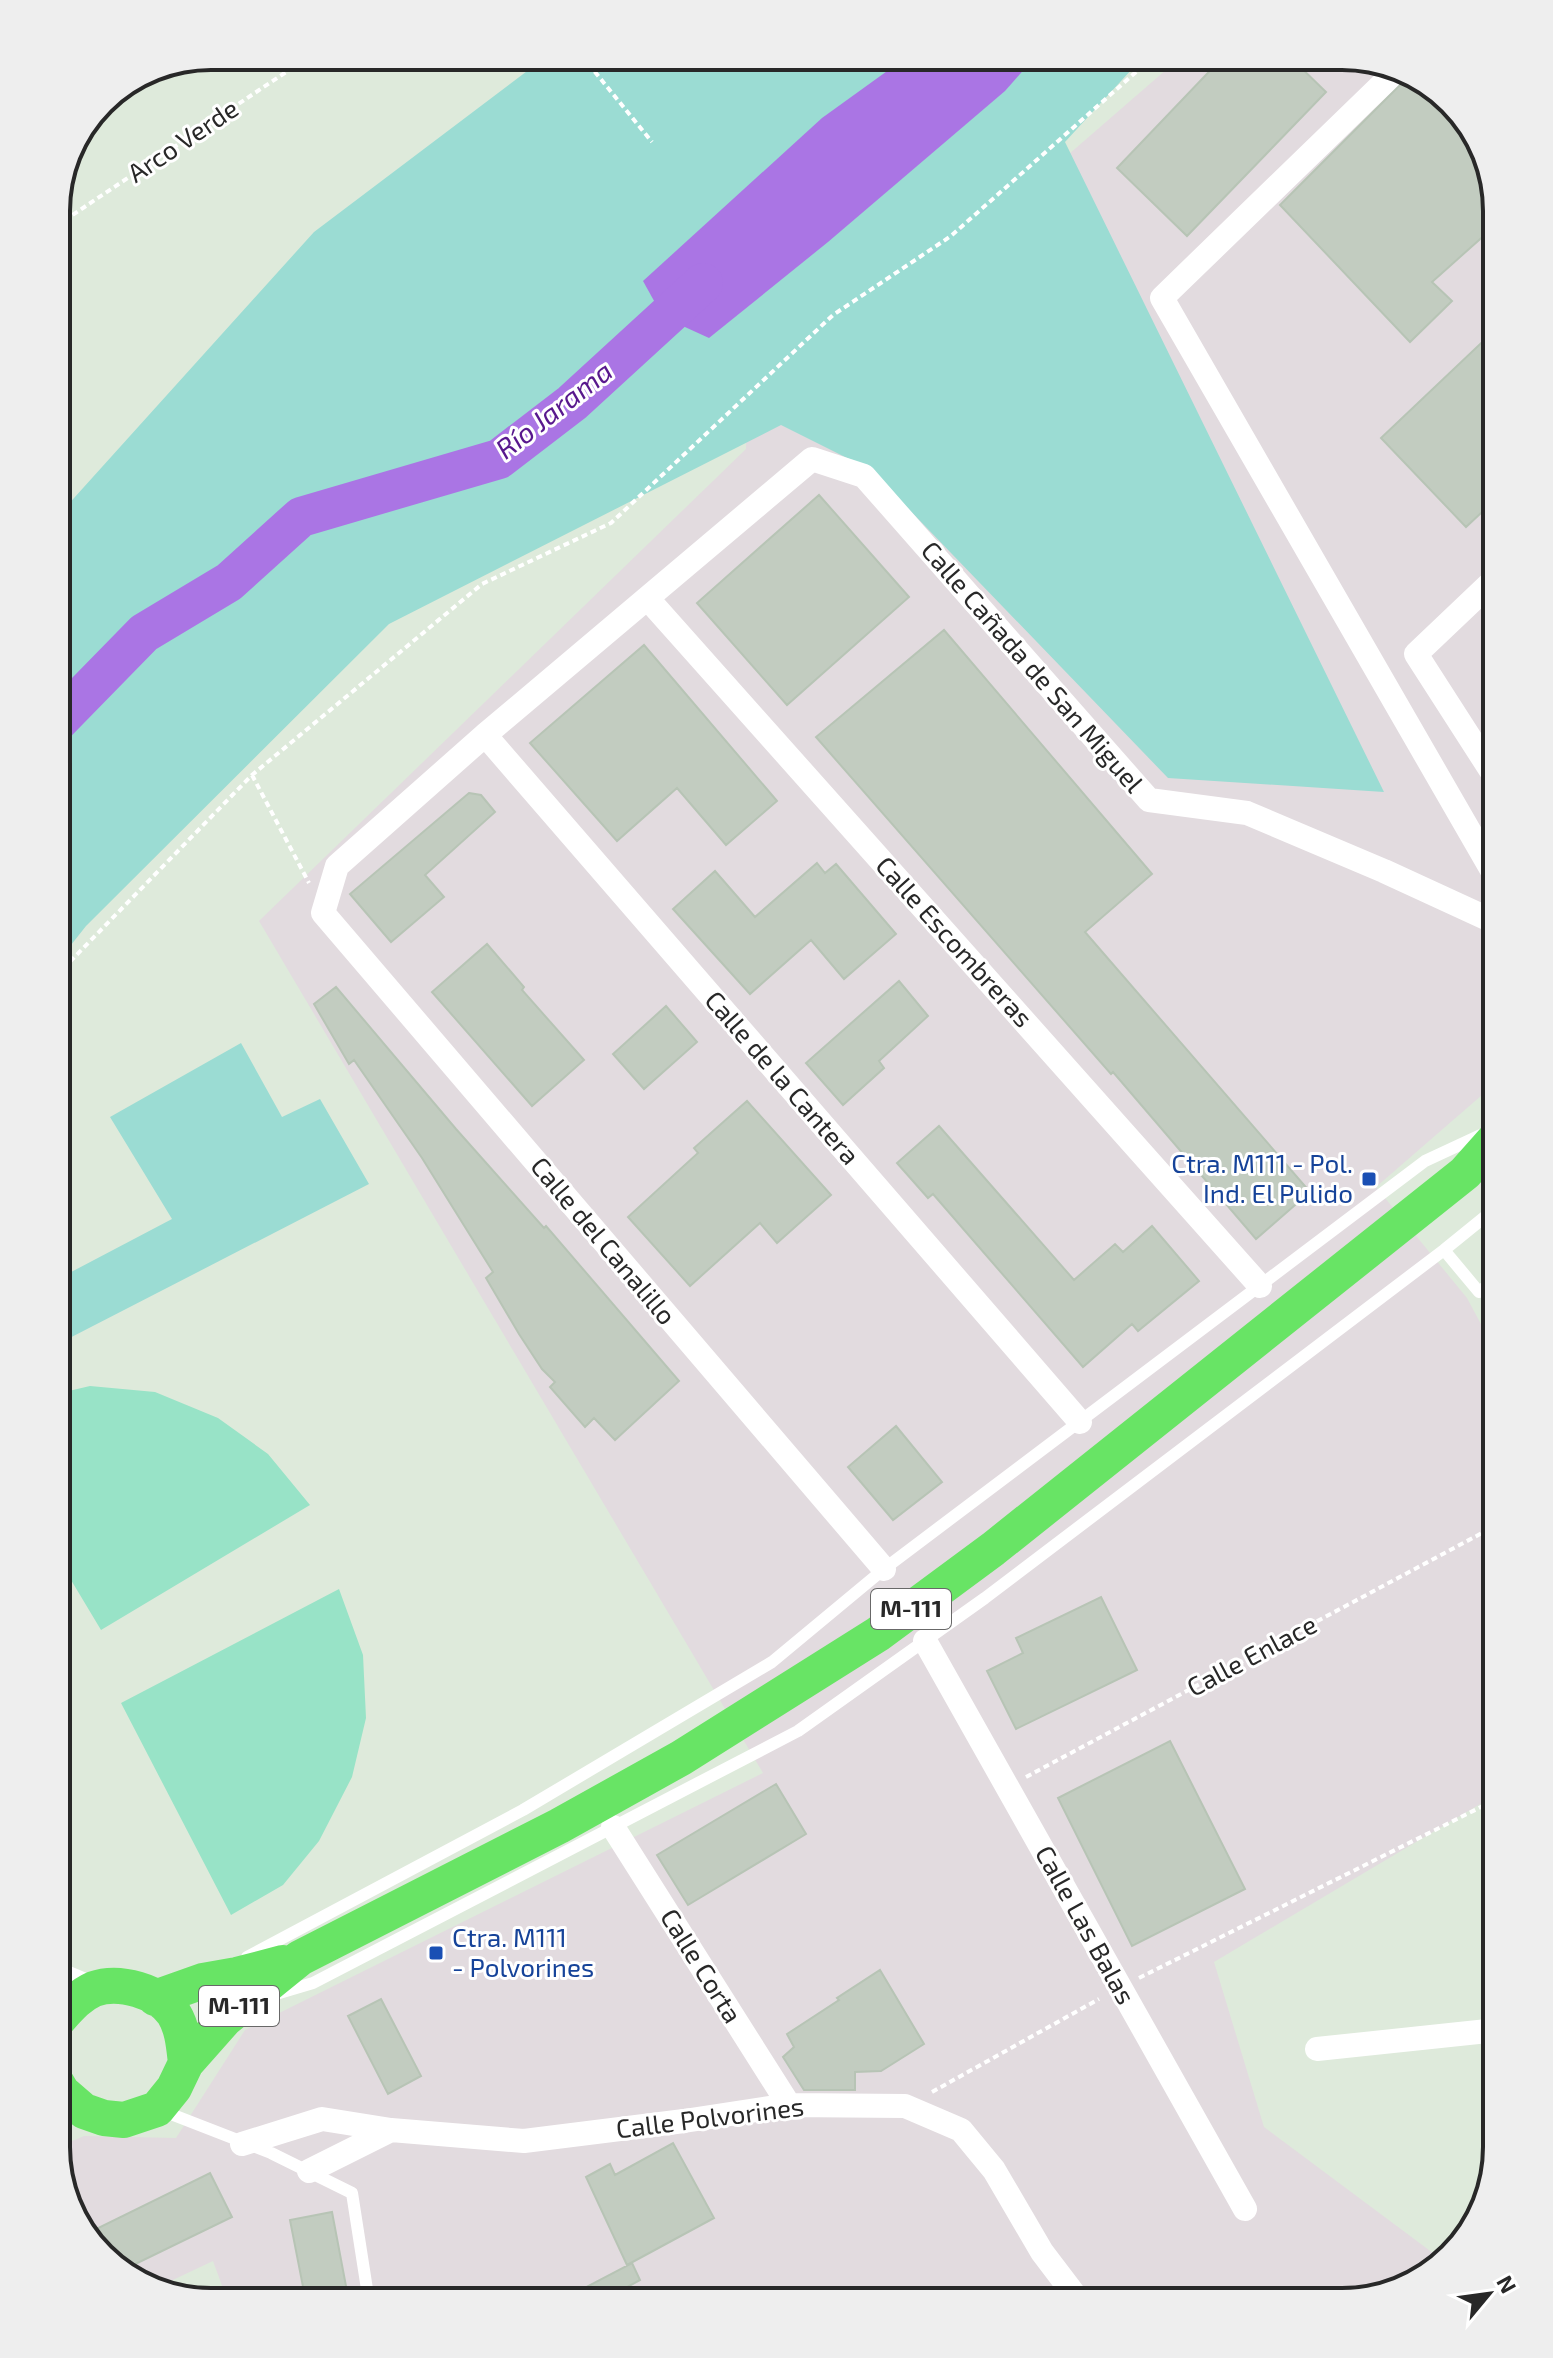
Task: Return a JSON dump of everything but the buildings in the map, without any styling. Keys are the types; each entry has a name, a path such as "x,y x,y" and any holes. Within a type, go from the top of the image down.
{"main road":[{"name":"M-111","path":"157,2109 174,2088 186,2063 239,2007 300,1958 559,1826 667,1766 878,1634 993,1549 1481,1166"},
{"name":"M-111","path":"155,1998 203,1981 300,1958"},
{"path":"70,2007 94,1989 128,1986 155,1998"},
{"name":"M-111","path":"155,1998 173,2012 184,2039 186,2063"},
{"path":"70,2113 124,2120 157,2109"}],"street":[{"path":"1389,78 1162,298 1483,855"},
{"name":"Calle Cañada de San Miguel","path":"648,599 812,459 864,476 1149,800 1247,813 1483,917"},
{"path":"1483,590 1416,654 1483,758"},
{"path":"323,913 337,866 485,735 648,599"},
{"name":"Calle Escombreras","path":"648,599 1260,1286"},
{"name":"Calle de la Cantera","path":"485,735 1080,1422"},
{"name":"Calle del Canalillo","path":"323,913 884,1569"},
{"name":"Calle Las Balas","path":"925,1641 1245,2209"},
{"name":"Calle Corta","path":"613,1827 789,2105"},
{"path":"70,1979 94,1989"},
{"path":"1317,2049 1483,2031"},
{"name":"Calle Polvorines","path":"242,2144 322,2119 391,2130 524,2141 789,2105 905,2106 961,2130 994,2170 1042,2252 1069,2288"},
{"path":"309,2171 391,2130"}],"lane":[{"path":"203,1981 523,1810 772,1662 884,1569 1425,1161 1483,1134"},
{"path":"239,2007 313,1983 798,1731 925,1641 1483,1218"},
{"path":"1444,1250 1479,1292 1483,1289"},
{"path":"157,2109 271,2153 352,2193 367,2288"}],"path":[{"name":"Arco Verde","path":"70,217 289,70"},
{"path":"593,70 652,142"},
{"path":"70,962 252,775 482,584 611,523 833,315 951,236 1138,70"},
{"path":"252,775 323,913"},
{"name":"Calle Enlace","path":"1008,1787 1483,1533"},
{"path":"905,2106 1120,1987 1483,1806"}],"shaded area":[{"path":"528,70 1131,70 1065,142 1384,792 1168,778 871,470 781,425 389,624 86,926 70,946 70,502 314,232"},
{"path":"889,70 1024,70 1005,91 828,242 709,338 663,317 643,281 822,118"},
{"path":"1166,70 1351,70 1387,77 1412,89 1442,111 1464,141 1478,175 1483,211 1483,1094 1376,1187 1467,1298 1483,1328 1483,1802 1214,1962 1264,2127 1434,2254 1396,2277 1360,2287 1342,2288 223,2288 213,2261 166,2281 125,2259 99,2233 75,2183 70,2142 84,2136 176,2138 245,2030 763,1773 259,921 746,449 747,397 932,273"},
{"path":"241,1043 282,1117 320,1099 369,1184 70,1338 70,1273 172,1219 110,1117"}],"green space":[{"path":"90,1386 155,1392 218,1418 268,1454 310,1505 101,1630 70,1578 70,1391"},
{"path":"339,1589 363,1655 366,1718 352,1777 319,1841 283,1885 231,1915 121,1703"}],"waterway":[{"name":"Río Jarama","path":"70,709 144,633 229,582 301,517 499,459 572,403 703,283"}],"place":[{"name":"Ctra. M111 - Pol. Ind. El Pulido","path":"1369,1179"},
{"name":"Ctra. M111 - Polvorines","path":"436,1953"}]}
